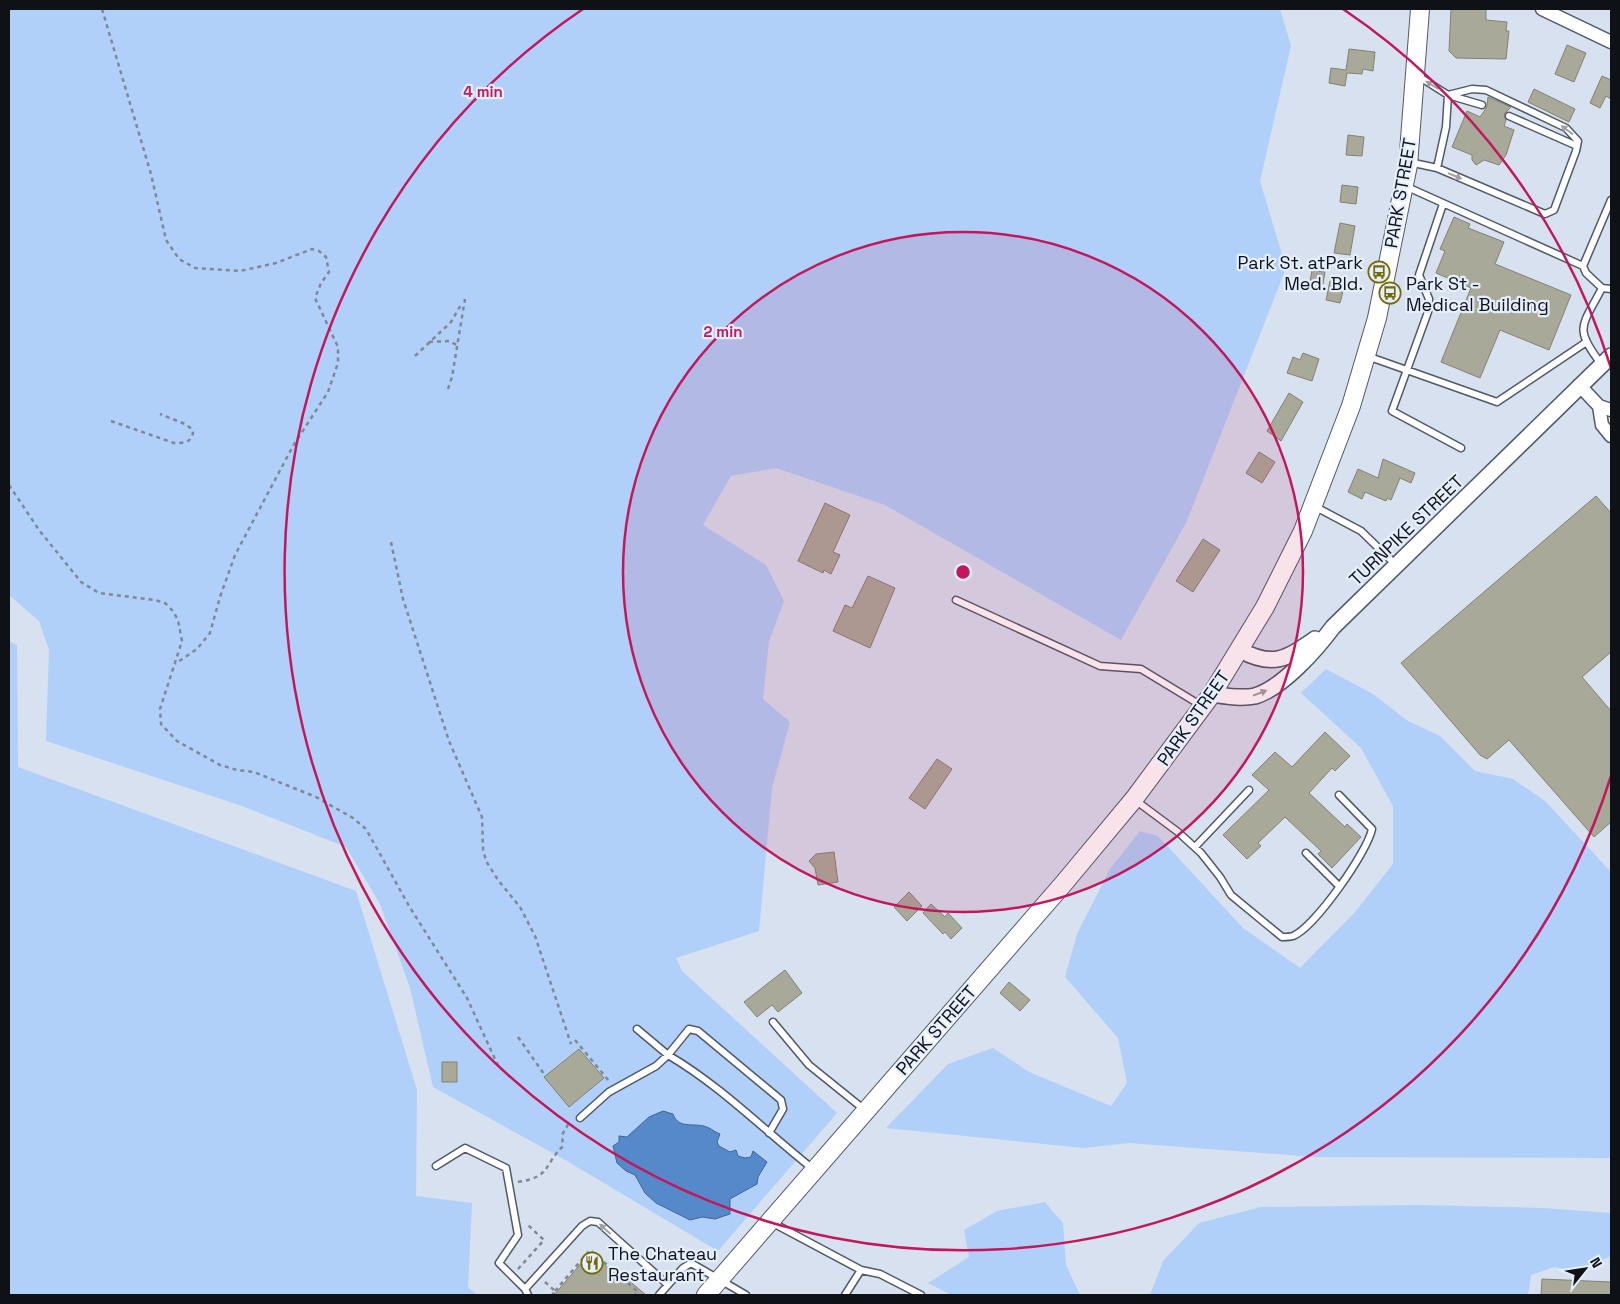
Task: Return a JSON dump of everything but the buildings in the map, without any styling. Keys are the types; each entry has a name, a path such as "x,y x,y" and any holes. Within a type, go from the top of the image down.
{"main road":[{"name":"PARK STREET","path":"706,1295 866,1112 1134,799 1208,700 1240,650 1284,570 1312,506 1351,406 1366,356 1386,276 1408,162 1420,9"}],"street":[{"path":"1542,9 1611,42"},
{"name":"TURNPIKE STREET","path":"1208,700 1247,696 1267,690 1298,666 1333,628 1606,360"},
{"path":"1580,385 1605,408 1602,425 1611,436"},
{"path":"1240,650 1255,659 1280,660 1292,655 1333,628"}],"lane":[{"path":"1416,74 1448,95 1482,105"},
{"path":"1408,162 1437,168 1545,214 1550,214 1554,210 1577,146 1578,141 1574,135 1566,128 1486,90 1472,89 1448,95"},
{"path":"1437,168 1446,127 1448,95"},
{"path":"1509,116 1577,146"},
{"path":"1404,186 1583,266"},
{"path":"1611,200 1583,266 1586,274 1602,288 1611,289"},
{"path":"1444,204 1419,275 1429,299 1428,312 1392,411 1461,448"},
{"path":"1602,288 1585,321 1582,332 1585,343 1606,360"},
{"path":"1366,356 1497,402 1585,343"},
{"path":"1312,506 1362,531 1397,566"},
{"path":"956,600 1100,666 1141,669 1208,700"},
{"path":"1194,847 1249,790"},
{"path":"1134,799 1194,847 1220,877 1231,895 1282,937 1293,936 1304,928 1339,886 1370,840 1372,829 1339,795"},
{"path":"1306,853 1339,886"},
{"path":"774,1022 810,1065 866,1112"},
{"path":"637,1029 668,1055 708,1081 815,1171"},
{"path":"580,1118 614,1089 656,1066 668,1055 689,1029 698,1031 781,1100 783,1108 769,1133"},
{"path":"436,1166 465,1148 506,1168 518,1237 499,1264 527,1292 531,1283 582,1226 594,1221 668,1285"},
{"path":"769,1221 861,1270 880,1274 921,1295"},
{"path":"659,1295 686,1265 695,1263 719,1280 746,1295"},
{"path":"845,1295 861,1270"}],"path":[{"path":"102,9 151,174 166,240 172,251 179,260 195,268 240,271 276,263 303,251 312,249 319,251 326,257 329,272 320,283 315,298 338,347 338,363 328,392 293,446 236,555 220,597 210,633 196,649 176,664"},
{"path":"415,356 451,322 465,299 448,389"},
{"path":"429,342 444,341 457,345"},
{"path":"111,422 174,443 183,443 190,439 193,433 189,426 160,414"},
{"path":"9,485 43,535 81,582 99,593 160,602 172,611 178,620 182,641 160,709 161,724 168,733 204,758 237,770 263,775 316,797 353,818 366,828 409,906 467,998 500,1070"},
{"path":"391,542 403,599 449,741 482,817 483,849 486,861 498,880 520,907 536,936 571,1044"},
{"path":"518,1037 544,1074"},
{"path":"575,1040 611,1083 604,1089"},
{"path":"516,1187 516,1182 535,1179 546,1171 552,1157 563,1146 562,1134 572,1119"},
{"path":"521,1220 523,1225 528,1225 544,1240 516,1270 536,1287 542,1280 555,1291 556,1295"},
{"path":"555,1291 590,1250 638,1292 635,1295"}],"shaded area":[{"path":"9,9 1280,9 1291,46 1260,181 1286,268 1187,521 1121,640 885,505 776,468 731,476 703,525 766,565 784,601 769,641 763,699 790,722 772,788 759,931 676,958 682,971 837,1113 718,1251 567,1161 433,1087 410,988 380,904 346,847 242,806 46,741 49,650 39,621 9,595"},
{"path":"9,641 17,645 18,767 356,891 417,1090 416,1196 472,1203 468,1287 477,1295 9,1295"},
{"path":"1326,669 1373,694 1408,721 1440,736 1475,771 1513,779 1545,801 1611,872 1611,1158 1316,1157 1129,1143 1084,1148 886,1128 948,1064 993,1048 1029,1072 1111,1106 1127,1083 1118,1038 1065,977 1077,934 1110,869 1140,831 1158,836 1243,928 1300,968 1355,912 1393,864 1393,806 1361,748 1301,693"},
{"path":"663,1111 673,1114 679,1122 704,1126 720,1134 717,1142 719,1146 730,1152 736,1150 738,1156 751,1157 753,1151 767,1162 758,1177 757,1184 730,1199 730,1214 715,1219 702,1217 690,1220 656,1203 645,1193 635,1175 626,1171 617,1163 613,1146 619,1142 619,1136 627,1137 649,1117"},
{"path":"1045,1202 1063,1223 1066,1265 1080,1295 951,1295 928,1283 969,1257 964,1230 997,1211"},
{"path":"1417,1205 1543,1208 1611,1213 1611,1256 1577,1272 1554,1267 1531,1275 1528,1295 1150,1295 1163,1261 1199,1223 1261,1207"}],"place":[{"name":"Park St. atPark Med. Bld.","path":"1379,272"},
{"name":"Park St - Medical Building","path":"1390,293"},
{"name":"The Chateau Restaurant","path":"592,1263"}]}
